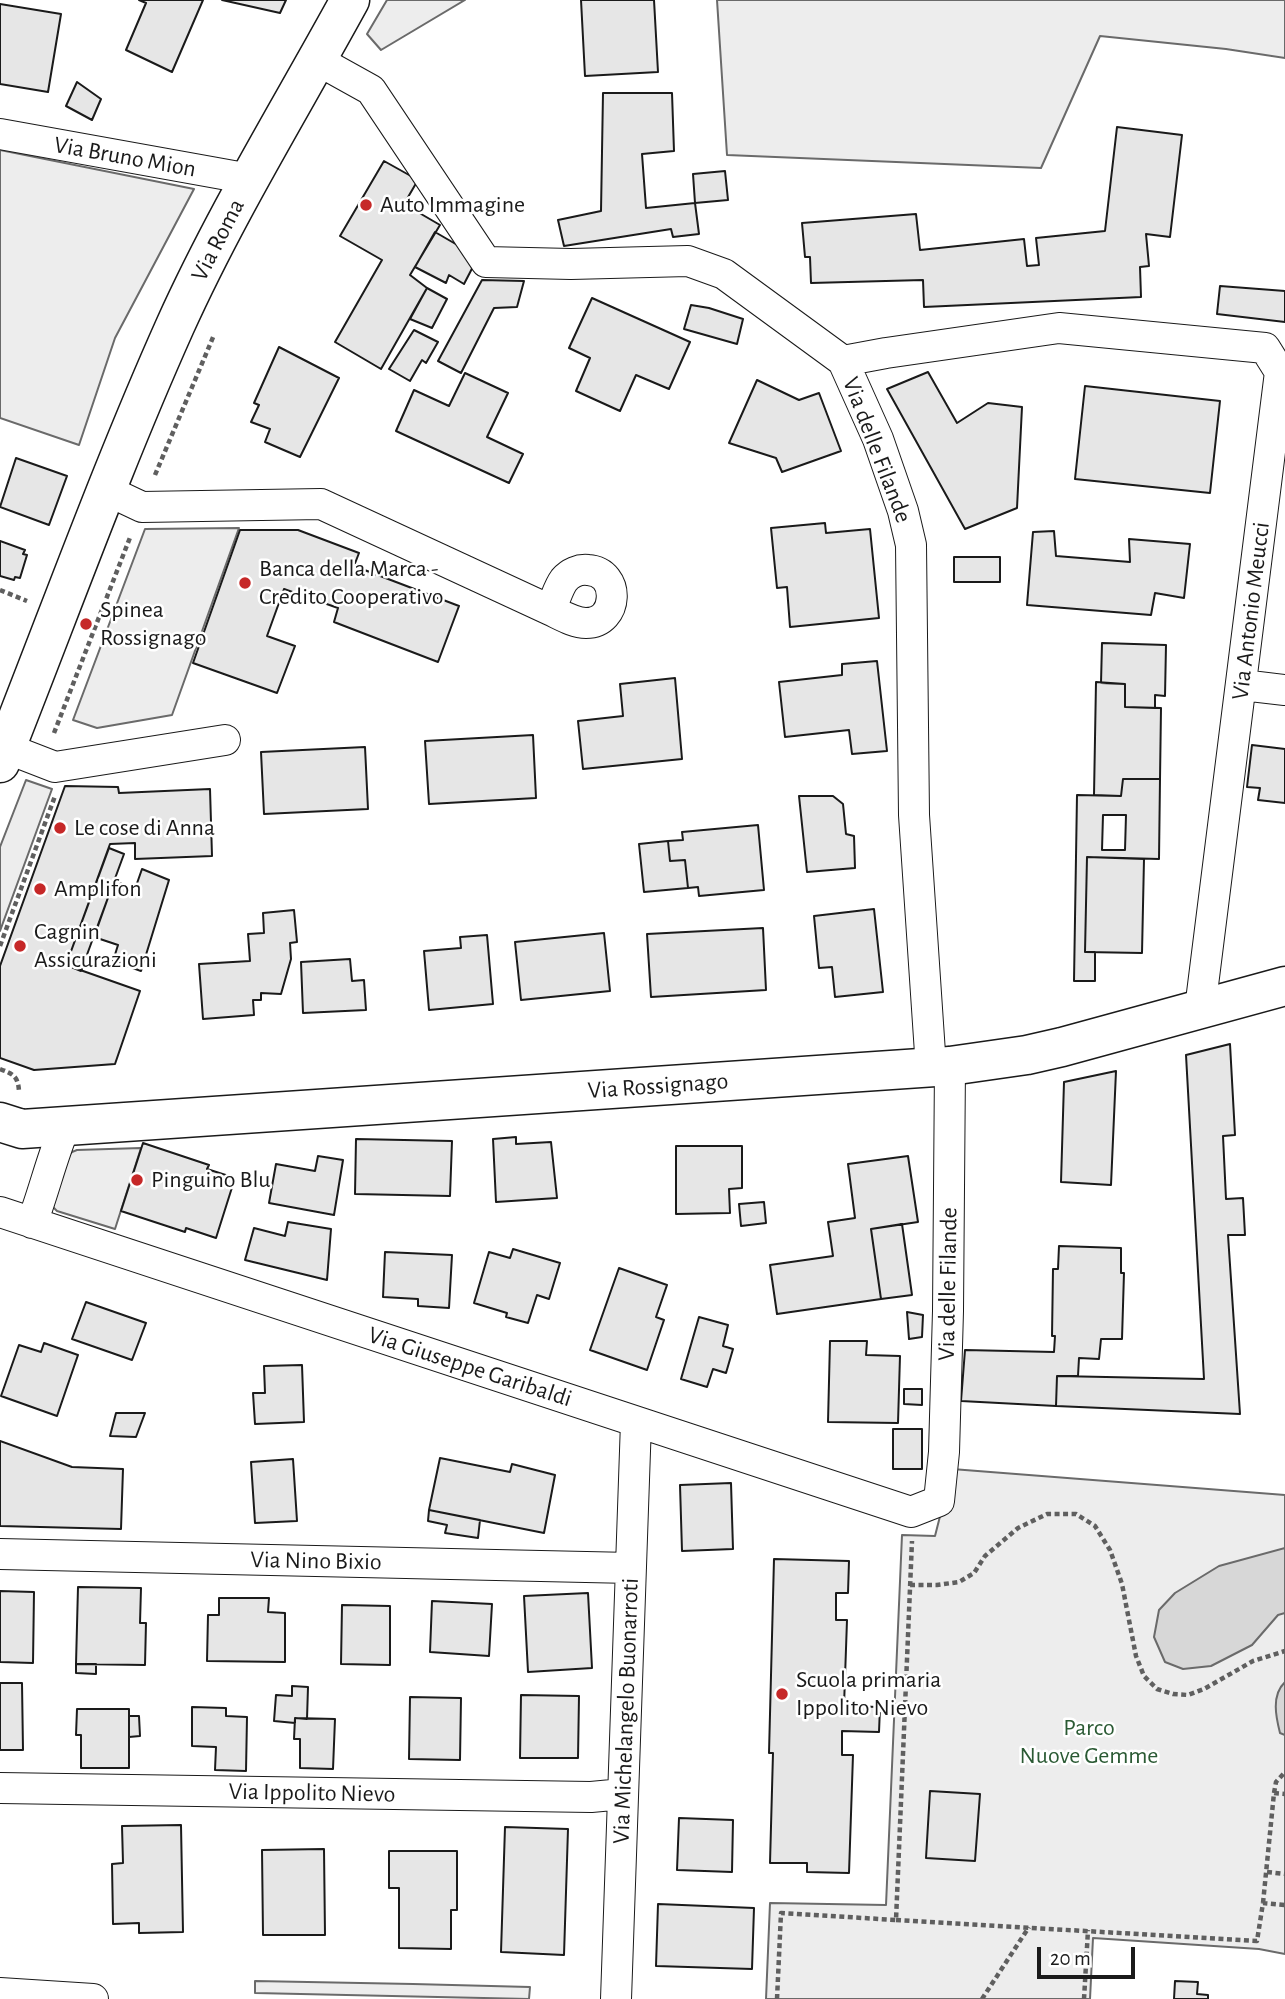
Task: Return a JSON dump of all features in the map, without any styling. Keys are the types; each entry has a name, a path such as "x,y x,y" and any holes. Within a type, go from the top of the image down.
{"street":[{"name":"Via Roma","path":"3,755 106,491 176,325 250,179 350,0"},
{"name":"Via delle Filande","path":"317,60 371,90 486,262 571,264 688,261 724,274 843,361 878,439 903,511 911,545 915,815 941,1067 948,1311 944,1451 939,1501 911,1512"},
{"name":"Via Bruno Mion","path":"0,134 250,179"},
{"name":"Via Antonio Meucci","path":"843,361 1059,328 1265,348 1280,372 1200,1009"},
{"path":"106,491 142,507 321,504 550,610"},
{"path":"1242,685 1285,690"},
{"path":"3,755 55,767 225,740"},
{"name":"Via Rossignago","path":"10,1123 65,1126 941,1067 1027,1055 1062,1047 1285,986"},
{"path":"32,1223 65,1126"},
{"name":"Via Giuseppe Garibaldi","path":"0,1212 911,1512"},
{"name":"Via Michelangelo Buonarroti","path":"616,1999 636,1422"},
{"name":"Via Nino Bixio","path":"0,1554 631,1568"},
{"name":"Via Ippolito Nievo","path":"0,1788 591,1797 623,1794"},
{"path":"0,1993 93,1999"}],"path":[{"path":"62,712 142,507 217,327"},
{"path":"0,590 28,601"},
{"path":"0,946 58,789"},
{"path":"0,1069 14,1074 19,1087 10,1123"},
{"path":"896,1920 911,1512"},
{"path":"910,1585 959,1582 974,1573 985,1556 1018,1528 1047,1514 1076,1514 1095,1526 1110,1550 1122,1584 1136,1656 1144,1676 1157,1689 1188,1695 1254,1661 1285,1651"},
{"path":"777,1999 781,1913 1257,1941 1274,1793 1276,1782 1285,1772"},
{"path":"1274,1793 1285,1794"},
{"path":"1267,1872 1285,1874"},
{"path":"1263,1903 1285,1905"},
{"path":"982,1999 1028,1927"},
{"path":"1084,1999 1088,1930"}],"shaded area":[{"path":"387,0 465,0 381,50 367,34"},
{"path":"717,0 1285,0 1285,58 1100,36 1041,168 727,155"},
{"path":"0,150 194,189 115,338 79,445 0,418"},
{"path":"239,528 172,715 97,728 73,720 145,529"},
{"path":"26,780 52,789 0,931 0,847"},
{"path":"141,1148 115,1229 57,1211 53,1207 72,1152"},
{"name":"Parco Nuove Gemme","path":"952,1469 1285,1495 1285,1954 1259,1949 1093,1938 1090,1999 766,1999 770,1903 886,1905 902,1535 935,1536"},
{"path":"1285,1548 1285,1613 1278,1615 1252,1645 1211,1666 1183,1669 1165,1662 1154,1637 1159,1610 1175,1593 1219,1566"},
{"path":"1285,1682 1285,1735 1280,1733 1276,1700"},
{"path":"255,1981 530,1987 529,1999 255,1993"}],"building":[{"path":"139,0 203,0 172,72 126,50 146,3"},
{"path":"222,0 286,0 280,13"},
{"path":"581,0 654,0 658,72 585,76"},
{"path":"0,4 61,14 48,92 0,84"},
{"path":"77,82 101,99 92,120 66,106"},
{"path":"603,93 672,93 674,151 642,154 646,208 695,203 699,234 673,237 671,229 564,246 558,220 601,211"},
{"path":"1117,127 1182,135 1170,237 1146,234 1149,266 1140,267 1141,297 924,307 923,280 811,283 810,257 805,257 802,223 916,214 920,250 1024,239 1027,266 1039,265 1036,238 1105,231"},
{"path":"384,161 418,180 404,204 440,225 410,275 427,288 381,369 335,342 382,260 340,236"},
{"path":"725,171 728,200 695,203 693,174"},
{"path":"435,232 478,257 464,284 449,275 446,283 415,267"},
{"path":"482,280 524,281 517,307 494,308 461,373 438,361"},
{"path":"1220,286 1285,291 1285,322 1217,314"},
{"path":"427,288 447,299 432,328 410,319"},
{"path":"592,298 690,342 669,389 636,375 620,411 576,391 590,358 569,348"},
{"path":"691,305 743,319 737,344 684,329"},
{"path":"414,330 438,342 426,363 422,360 410,381 389,369"},
{"path":"279,347 339,378 300,457 265,442 270,429 251,422 259,405 254,403"},
{"path":"928,372 957,423 988,403 1022,407 1017,508 965,529 887,389"},
{"path":"465,373 508,393 487,437 523,454 509,483 396,431 414,390 449,406"},
{"path":"757,380 799,400 819,393 841,451 782,472 776,458 729,443"},
{"path":"1085,386 1220,401 1210,493 1075,479"},
{"path":"16,458 67,476 49,525 0,507"},
{"path":"825,523 826,533 870,529 879,618 790,627 787,587 777,588 771,528"},
{"path":"240,530 298,530 359,553 354,566 459,606 438,662 334,622 338,608 284,589 267,636 295,646 277,693 193,663"},
{"path":"1054,531 1056,556 1130,562 1129,539 1190,544 1184,598 1155,593 1151,615 1027,605 1033,532"},
{"path":"0,541 25,550 23,554 27,555 20,578 15,577 14,580 0,576"},
{"path":"954,557 1000,557 1000,582 954,582"},
{"path":"1102,643 1166,645 1165,696 1155,695 1155,708 1125,707 1125,684 1101,683"},
{"path":"877,661 887,751 852,754 849,730 785,737 779,682 842,675 842,664"},
{"path":"675,678 682,759 583,769 578,721 623,716 620,684"},
{"path":"1096,682 1125,684 1125,707 1161,708 1160,779 1123,779 1121,796 1094,795"},
{"path":"533,735 536,798 429,804 425,741"},
{"path":"1252,745 1285,749 1285,803 1258,800 1260,788 1247,787"},
{"path":"365,747 368,809 264,814 261,752"},
{"path":"1123,779 1160,779 1159,859 1087,857 1085,952 1095,952 1095,981 1074,981 1077,795 1121,796","holes":["1103,815 1126,815 1125,850 1102,850"]},
{"path":"65,786 118,787 119,793 210,789 212,856 135,859 135,843 110,844 66,965 140,991 115,1064 34,1070 0,1058 0,966"},
{"path":"799,796 833,796 843,804 846,834 854,836 855,868 807,872"},
{"path":"758,825 764,890 699,896 698,887 688,888 685,860 670,861 668,841 683,840 682,832"},
{"path":"668,841 670,861 685,860 688,888 644,892 639,844"},
{"path":"109,848 124,854 81,971 66,965"},
{"path":"1087,857 1144,859 1142,953 1085,952"},
{"path":"142,869 169,880 141,971 113,961 118,945 94,937 114,881 135,889"},
{"path":"874,909 883,992 835,997 832,967 819,968 814,916"},
{"path":"294,910 297,942 290,943 291,959 281,994 261,993 261,1000 253,1000 254,1015 203,1019 199,964 250,961 248,934 264,933 263,913"},
{"path":"763,928 766,990 651,997 647,934"},
{"path":"604,933 610,991 521,1000 515,942"},
{"path":"487,935 493,1004 429,1010 424,951 461,948 460,937"},
{"path":"350,959 352,981 364,980 366,1010 303,1013 301,962"},
{"path":"1230,1044 1235,1135 1223,1136 1226,1199 1243,1198 1245,1235 1228,1235 1240,1414 1056,1406 1057,1376 1204,1379 1186,1055"},
{"path":"1116,1071 1111,1185 1061,1182 1064,1082"},
{"path":"516,1137 516,1144 551,1142 557,1198 496,1202 493,1139"},
{"path":"356,1139 452,1141 450,1196 355,1194"},
{"path":"143,1143 209,1165 207,1169 235,1178 216,1238 186,1228 185,1232 121,1211"},
{"path":"676,1146 742,1146 742,1188 729,1189 730,1213 676,1214"},
{"path":"318,1156 343,1160 334,1215 269,1203 276,1164 315,1171"},
{"path":"908,1156 918,1222 871,1229 881,1299 777,1314 770,1265 833,1256 828,1222 855,1218 848,1164"},
{"path":"764,1202 766,1223 741,1226 739,1204"},
{"path":"288,1222 331,1229 327,1280 245,1260 254,1228 285,1236"},
{"path":"902,1224 912,1295 881,1299 871,1229"},
{"path":"1059,1246 1121,1248 1121,1273 1124,1273 1122,1339 1101,1339 1099,1359 1079,1358 1078,1376 1057,1376 1056,1406 961,1401 965,1350 1054,1352 1053,1269 1058,1269"},
{"path":"513,1249 560,1263 549,1299 537,1295 528,1323 474,1303 489,1252 510,1258"},
{"path":"385,1252 452,1255 449,1308 418,1306 418,1299 383,1297"},
{"path":"619,1268 667,1285 656,1317 664,1320 647,1370 590,1350"},
{"path":"86,1302 146,1323 132,1360 72,1339"},
{"path":"907,1312 923,1315 922,1337 909,1339"},
{"path":"699,1317 728,1325 723,1346 733,1349 726,1373 713,1369 707,1387 681,1379"},
{"path":"830,1341 867,1341 866,1355 900,1356 898,1423 828,1422"},
{"path":"44,1343 78,1355 57,1416 1,1396 19,1345 41,1352"},
{"path":"302,1365 304,1422 255,1424 253,1393 265,1393 264,1366"},
{"path":"904,1389 922,1389 922,1405 904,1404"},
{"path":"116,1413 145,1413 136,1437 110,1436"},
{"path":"893,1429 922,1429 922,1469 893,1469"},
{"path":"0,1441 72,1467 123,1469 121,1529 0,1526"},
{"path":"440,1458 510,1472 512,1464 555,1475 544,1533 429,1510"},
{"path":"293,1459 297,1521 255,1523 251,1462"},
{"path":"731,1483 733,1549 682,1551 680,1485"},
{"path":"429,1510 480,1520 478,1538 445,1533 447,1525 428,1521"},
{"path":"774,1559 849,1561 848,1593 836,1593 836,1620 847,1620 844,1706 880,1707 879,1732 842,1731 842,1755 853,1755 849,1873 807,1872 807,1863 770,1863 773,1753 769,1753"},
{"path":"78,1587 141,1588 140,1623 146,1623 145,1665 76,1664"},
{"path":"0,1591 34,1592 33,1663 0,1662"},
{"path":"588,1593 592,1668 528,1672 524,1596"},
{"path":"219,1598 269,1598 268,1612 285,1613 285,1662 207,1661 208,1615 219,1615"},
{"path":"432,1601 492,1604 489,1656 430,1652"},
{"path":"342,1605 390,1606 390,1665 341,1664"},
{"path":"76,1664 96,1664 96,1674 76,1673"},
{"path":"0,1683 22,1683 23,1750 0,1750"},
{"path":"292,1686 308,1687 307,1719 295,1718 295,1723 274,1721 276,1695 292,1696"},
{"path":"521,1695 579,1696 578,1758 520,1758"},
{"path":"410,1697 461,1698 460,1760 409,1759"},
{"path":"192,1707 226,1708 226,1716 247,1717 246,1771 215,1770 216,1747 192,1746"},
{"path":"77,1709 129,1709 129,1768 81,1768 81,1735 76,1735"},
{"path":"129,1716 139,1716 140,1736 129,1737"},
{"path":"295,1718 335,1719 333,1769 300,1768 300,1739 294,1739"},
{"path":"930,1791 980,1794 975,1861 926,1858"},
{"path":"679,1818 733,1820 732,1872 677,1870"},
{"path":"181,1825 183,1932 139,1933 139,1923 113,1924 112,1864 123,1863 122,1826"},
{"path":"505,1827 568,1829 564,1955 501,1952"},
{"path":"324,1849 325,1935 263,1935 262,1850"},
{"path":"389,1851 457,1851 457,1910 451,1910 451,1949 399,1948 399,1888 389,1888"},
{"path":"658,1904 754,1908 752,1969 656,1966"},
{"path":"1175,1981 1198,1982 1197,1994 1208,1995 1208,1999 1174,1999"}],"place":[{"name":"Auto Immagine","path":"366,205"},
{"name":"Banca della Marca - Credito Cooperativo","path":"245,583"},
{"name":"Spinea Rossignago","path":"86,624"},
{"name":"Le cose di Anna","path":"60,828"},
{"name":"Amplifon","path":"40,889"},
{"name":"Cagnin Assicurazioni","path":"20,946"},
{"name":"Pinguino Blu","path":"137,1180"},
{"name":"Scuola primaria Ippolito Nievo","path":"782,1694"}]}
